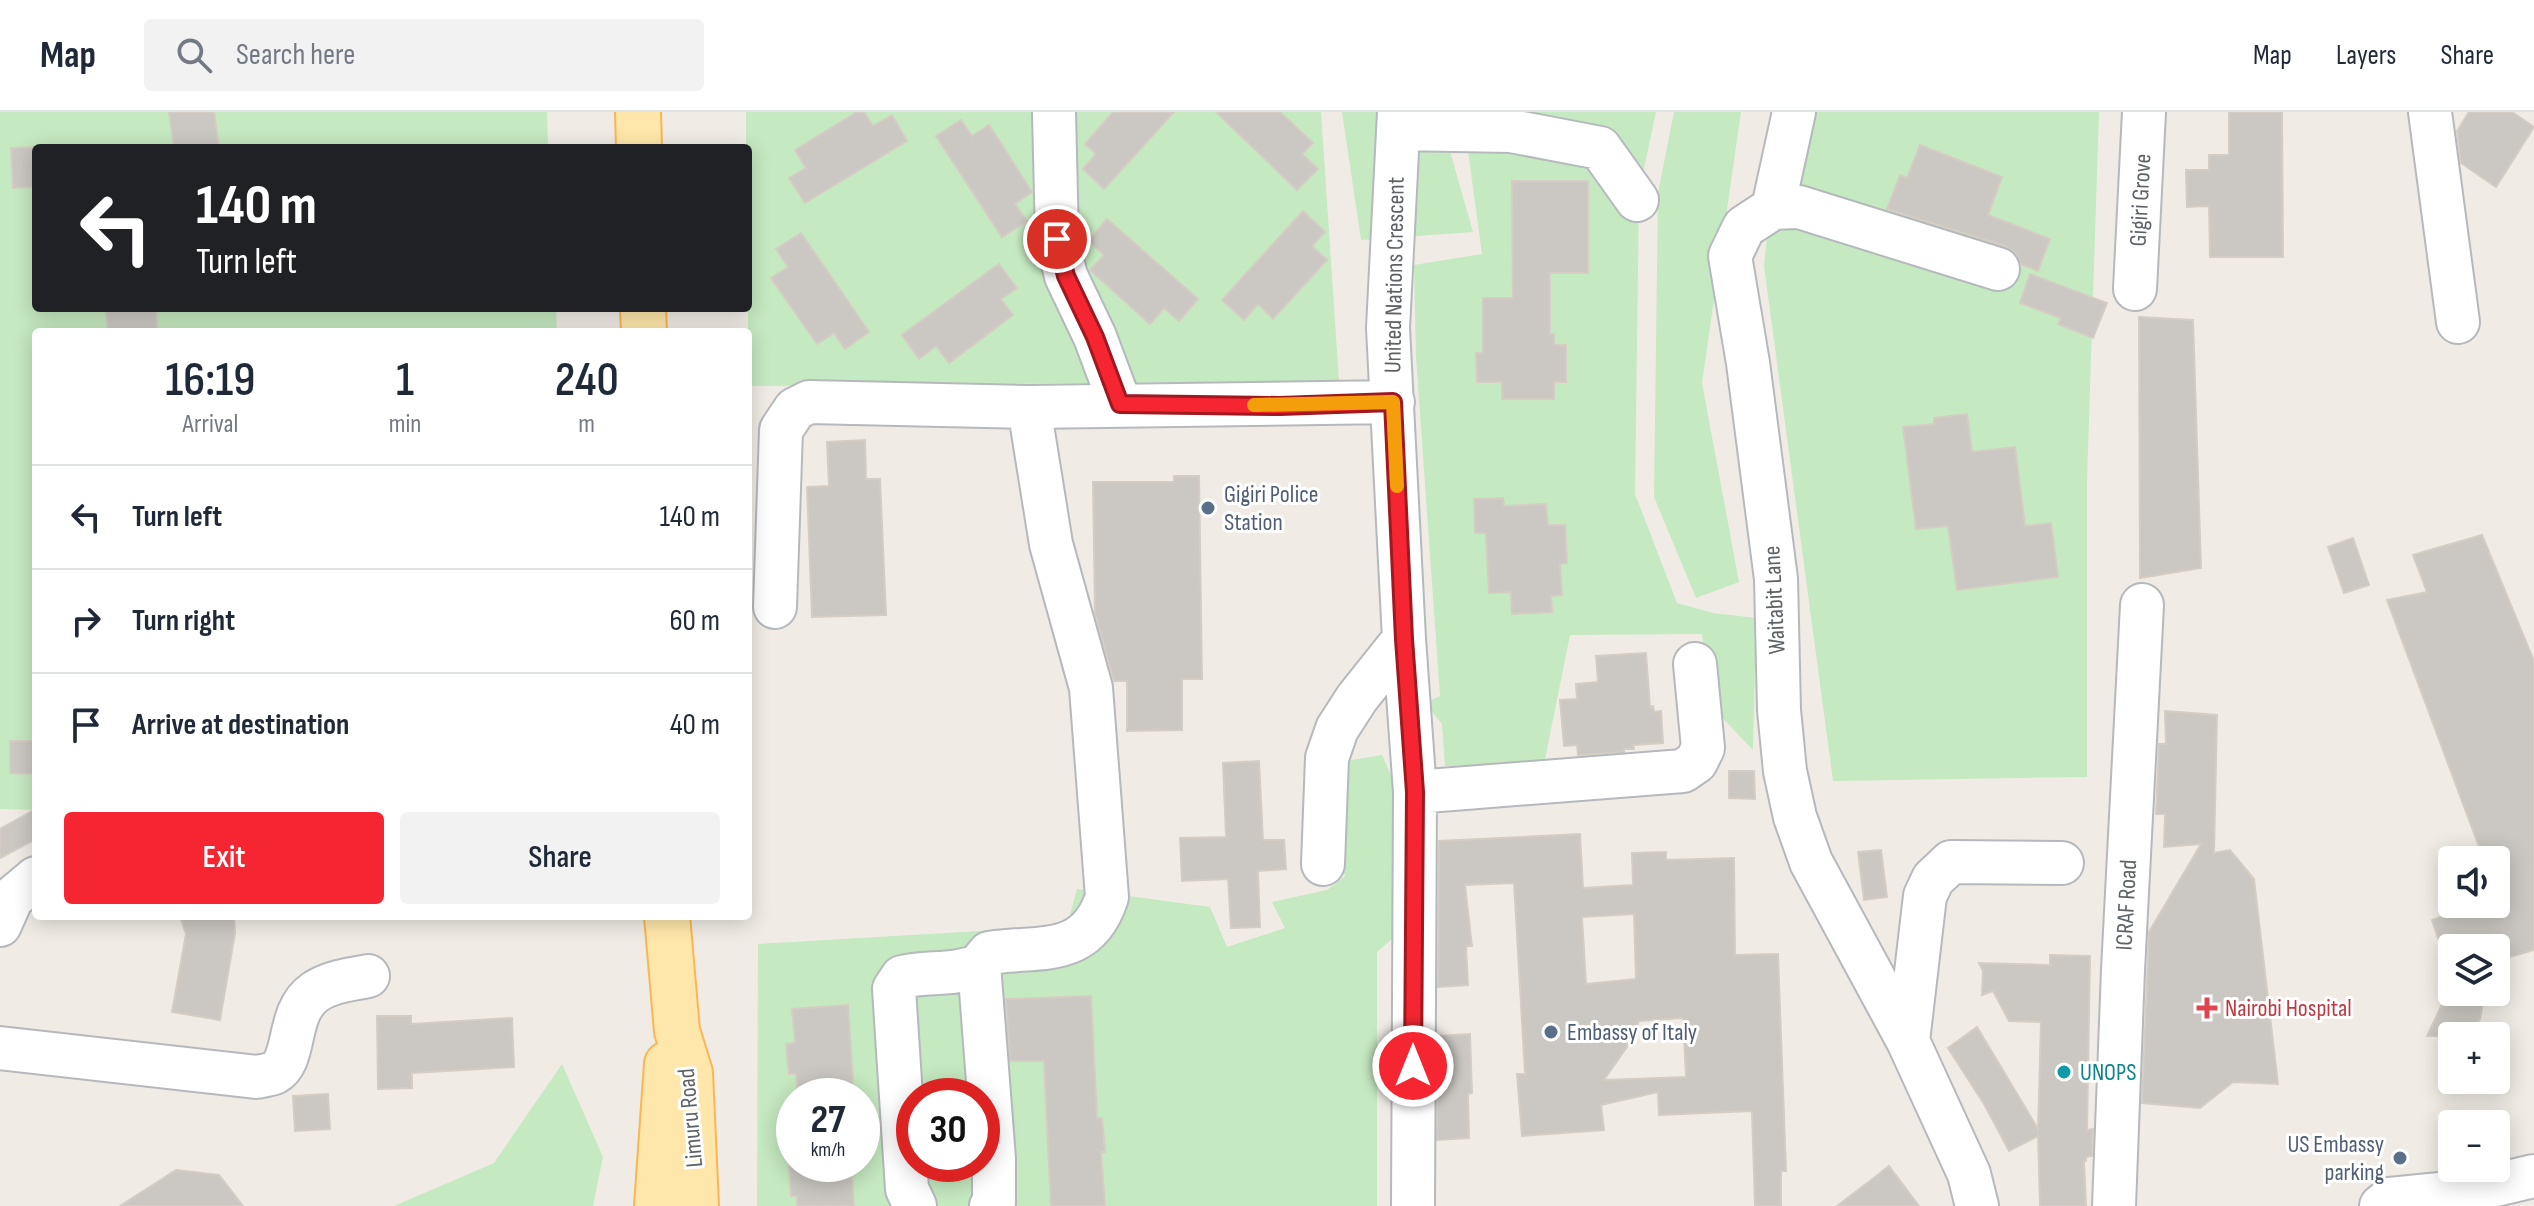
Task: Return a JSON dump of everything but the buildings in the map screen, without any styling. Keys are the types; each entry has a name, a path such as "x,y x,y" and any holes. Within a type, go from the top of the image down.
{"main road":[{"path":"638,112 639,144"},
{"name":"Limuru Road","path":"667,920 677,1031 690,1073 696,1206"},
{"name":"Limuru Road","path":"657,1206 664,1071 677,1031"}],"street":[{"path":"1054,112 1057,239 1066,276 1095,337 1120,404"},
{"path":"1794,112 1773,208 1799,207 1998,269"},
{"name":"Gigiri Grove","path":"2135,289 2144,112"},
{"path":"2430,112 2458,322"},
{"path":"1398,121 1511,131 1600,148 1637,200"},
{"name":"United Nations Crescent","path":"1398,121 1388,328 1415,792 1413,1206"},
{"name":"Waitabit Lane","path":"1773,208 1744,227 1730,256 1748,363 1776,579 1779,710 1785,771 1795,817 1811,862 1908,1041 1969,1174 1977,1206"},
{"path":"775,607 781,430 795,409 809,402 1029,407 1120,404 1280,406 1393,402"},
{"path":"915,1206 907,1189 894,989 902,977 944,971 964,972 979,965 989,953 1068,945 1101,916 1107,897 1091,688 1051,544 1029,407"},
{"name":"ICRAF Road","path":"2114,1206 2142,605"},
{"path":"1323,864 1327,758 1337,729 1357,698 1404,639"},
{"path":"1415,792 1683,771 1696,762 1703,748 1695,664"},
{"path":"1908,1041 1925,896 1933,879 1951,862 2062,863"},
{"path":"0,925 12,898 32,881"},
{"path":"979,965 994,1159 994,1202 991,1206"},
{"path":"0,1048 256,1077 275,1072 287,1060 291,1032 299,1010 312,994 330,984 368,976"},
{"path":"2381,1206 2390,1199 2471,1198 2534,1176"}],"green space":[{"path":"0,112 547,112 548,144 32,144 32,312 556,312 557,328 32,328 32,810 0,809"},
{"path":"746,112 1321,112 1339,381 752,386 752,328 748,328 748,312 752,312 752,144 746,144"},
{"path":"1342,112 1412,112 1444,130 1473,232 1361,240"},
{"path":"1656,112 1639,192 1635,494 1677,603 1713,613 1756,618 1753,750 1712,707 1702,634 1570,635 1544,764 1445,766 1442,724 1425,703 1440,696 1416,357 1414,265 1482,254 1463,114"},
{"path":"1674,112 1741,112 1702,383 1739,582 1696,598 1654,497 1658,193"},
{"path":"1780,112 2099,112 2087,480 2087,777 1833,781 1764,266"},
{"path":"1382,755 1404,804 1392,939 1377,952 1377,1206 757,1206 758,944 1067,926 1077,889 1210,907 1227,947 1285,928 1272,902 1327,890 1345,876 1332,828 1346,761"},
{"path":"562,1064 603,1157 593,1206 394,1206 494,1163"}],"slow traffic":[{"path":"1254,405 1393,402 1397,486"}],"place":[{"name":"Gigiri Police Station","path":"1208,508"},
{"name":"Nairobi Hospital","path":"2207,1008"},
{"name":"Embassy of Italy","path":"1551,1032"},
{"name":"UNOPS","path":"2064,1072"},
{"name":"US Embassy parking","path":"2400,1158"}],"route":[{"path":"1057,239 1066,276 1095,337 1120,404 1280,406 1393,402 1415,792 1413,1066"}]}
